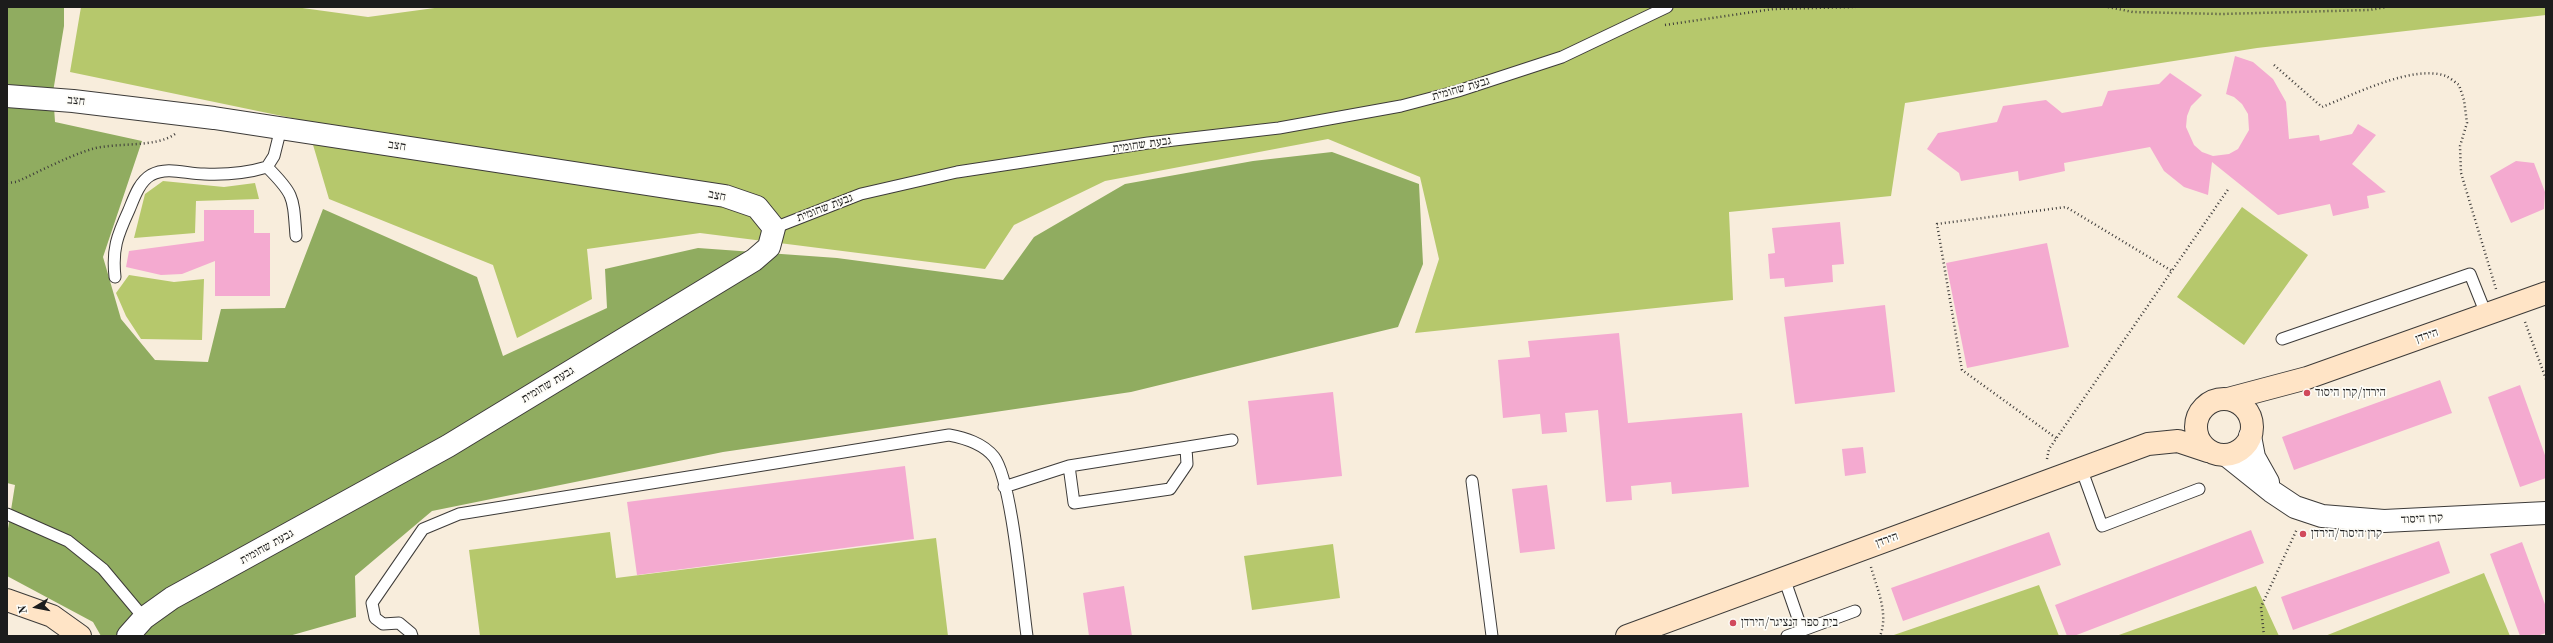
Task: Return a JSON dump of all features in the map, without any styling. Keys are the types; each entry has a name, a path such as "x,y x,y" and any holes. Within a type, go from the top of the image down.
{"street":[{"name":"חצב","path":"7,96 187,114 725,196 756,207 774,228"},
{"name":"גבעת שחומית","path":"128,636 144,618 172,598 448,446 754,260 769,247 774,228"},
{"name":"הירדן","path":"2228,399 2307,378 2546,293"},
{"name":"הירדן","path":"2251,431 2270,400 2307,378"},
{"path":"2228,399 2237,402 2245,408 2251,431 2239,451 2217,453 2196,435 2197,417 2202,409 2214,401 2228,399"},
{"name":"הירדן","path":"1627,636 2148,444 2202,409"},
{"name":"קרן היסוד","path":"2251,431 2254,457 2260,472 2278,496"},
{"name":"הירדן","path":"2148,444 2178,441 2217,453"},
{"name":"קרן היסוד","path":"2217,453 2295,507 2340,518 2384,521 2546,513"},
{"path":"7,600 52,616 80,636"}],"lane":[{"name":"גבעת שחומית","path":"774,228 861,194 957,172 1148,144 1279,128 1401,106 1458,91 1562,57 1668,7"},
{"path":"115,277 113,257 116,239 140,186 150,176 162,170 203,174 234,174 267,167 274,156 281,128"},
{"path":"267,167 286,186 293,198 296,236"},
{"path":"2282,339 2470,274 2502,309"},
{"path":"412,636 412,633 399,623 383,624 375,618 372,603 422,529 459,514 949,435 972,440 994,457 1004,486 1027,636"},
{"path":"1004,486 1068,466 1232,440"},
{"path":"1068,466 1074,503 1162,490 1170,488 1187,464 1186,448"},
{"path":"2081,468 2102,526 2199,489"},
{"path":"1472,481 1492,636"},
{"path":"7,514 68,541 103,569 144,618"},
{"path":"1784,578 1802,630"},
{"path":"1787,636 1855,611"}],"path":[{"path":"1662,26 1773,9 1856,7"},
{"path":"2108,7 2132,12 2221,14 2369,10 2387,7"},
{"path":"2274,65 2322,107 2403,77 2429,74 2446,76 2459,84 2467,123 2460,146 2461,173 2502,309 2546,380"},
{"path":"7,183 16,182 91,150 117,144 167,140 178,132 187,114"},
{"path":"2044,482 2049,449 2229,188"},
{"path":"2056,438 1962,370 1937,224 2066,207 2172,271"},
{"path":"2264,636 2261,607 2305,510"},
{"path":"1865,548 1882,606 1884,626 1880,636"}],"green space":[{"path":"7,7 64,7 64,26 53,92 55,122 142,141 103,257 121,319 155,360 208,362 221,309 285,308 323,209 477,277 503,356 607,308 605,269 698,248 837,258 1003,280 1034,237 1125,184 1253,161 1332,152 1419,184 1423,264 1398,327 1131,392 723,452 432,511 355,576 356,617 289,636 101,636 93,622 7,576 7,535 15,485 7,483"},
{"path":"81,7 295,7 368,17 442,7 2546,7 2546,15 2257,48 1905,103 1891,196 1729,212 1733,300 1415,333 1439,259 1420,177 1328,139 1105,181 1014,225 985,269 700,233 587,249 592,299 517,338 493,265 329,199 306,121 70,72"},
{"path":"163,181 224,187 255,183 259,199 196,201 195,233 134,238 145,194"},
{"path":"2242,207 2308,255 2244,345 2177,297"},
{"path":"129,275 174,282 204,279 202,340 141,339 126,316 116,293"},
{"path":"610,532 616,578 936,538 948,636 480,636 469,550"},
{"path":"1333,544 1340,598 1252,610 1244,556"},
{"path":"2484,573 2510,636 2325,636"},
{"path":"2039,585 2059,636 1891,636"},
{"path":"2256,586 2279,636 2116,636"}],"building":[{"path":"2235,56 2253,62 2273,79 2286,102 2289,139 2319,135 2320,141 2352,134 2358,124 2376,135 2352,164 2386,192 2367,196 2369,208 2333,216 2330,204 2278,215 2212,162 2208,195 2184,187 2164,171 2150,147 2064,163 2065,171 2019,181 2018,171 1961,181 1959,173 1927,149 1938,133 1997,122 2003,106 2046,100 2062,113 2102,106 2108,91 2159,84 2170,73 2202,95 2191,106 2187,116 2186,127 2194,145 2202,152 2213,156 2229,154 2238,149 2249,130 2248,114 2242,104 2234,97 2226,94"},
{"path":"2516,161 2534,163 2545,192 2544,209 2511,223 2490,176"},
{"path":"204,210 254,210 254,233 270,233 270,296 215,296 215,261 182,274 161,275 126,267 129,251 204,241"},
{"path":"1840,222 1844,264 1832,265 1833,282 1785,287 1784,278 1770,279 1768,254 1775,253 1772,228"},
{"path":"2047,243 2069,347 1967,368 1946,263"},
{"path":"1885,305 1895,392 1795,404 1784,317"},
{"path":"1619,333 1628,423 1742,413 1749,487 1672,494 1671,482 1631,486 1632,500 1606,502 1598,410 1565,413 1567,432 1542,434 1540,414 1503,418 1498,360 1530,357 1528,341"},
{"path":"2440,380 2452,413 2294,470 2282,437"},
{"path":"2520,385 2546,458 2546,478 2520,487 2488,397"},
{"path":"1333,392 1342,476 1257,485 1248,401"},
{"path":"1863,447 1866,473 1845,476 1842,449"},
{"path":"905,466 914,539 637,575 627,502"},
{"path":"1547,485 1555,549 1520,553 1512,489"},
{"path":"2251,530 2264,563 2074,636 2067,636 2055,605"},
{"path":"2049,532 2061,565 1903,621 1891,588"},
{"path":"2439,541 2450,573 2293,630 2281,597"},
{"path":"2522,542 2546,607 2546,633 2537,636 2520,636 2490,554"},
{"path":"1124,586 1132,636 1089,636 1083,593"}],"place":[{"name":"הירדן/קרן היסוד","path":"2307,393"},
{"name":"קרן היסוד/הירדן","path":"2303,534"},
{"name":"בית ספר דנציגר/הירדן","path":"1733,623"}]}
